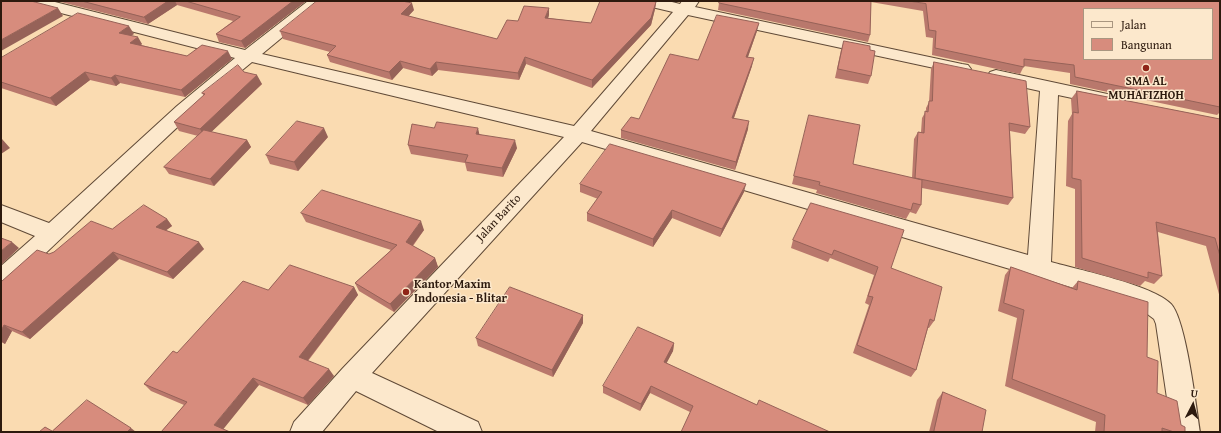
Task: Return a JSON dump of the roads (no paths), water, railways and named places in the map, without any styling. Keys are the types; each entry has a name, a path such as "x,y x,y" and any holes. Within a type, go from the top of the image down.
{"street":[{"path":"32,1 70,12 249,56 578,134 1146,299 1163,312 1169,324 1186,432"},
{"path":"1,280 53,234 167,126 249,56 318,1"},
{"path":"645,1 687,5 1049,88 1119,102"},
{"name":"Jalan Barito","path":"304,432 352,376 578,134 687,5"},
{"path":"1038,267 1049,88"},
{"path":"1,212 53,234"},
{"path":"352,376 468,432"}],"place":[{"name":"SMA AL MUHAFIZHOH","path":"1146,68"},
{"name":"Kantor Maxim Indonesia - Blitar","path":"406,292"}]}
